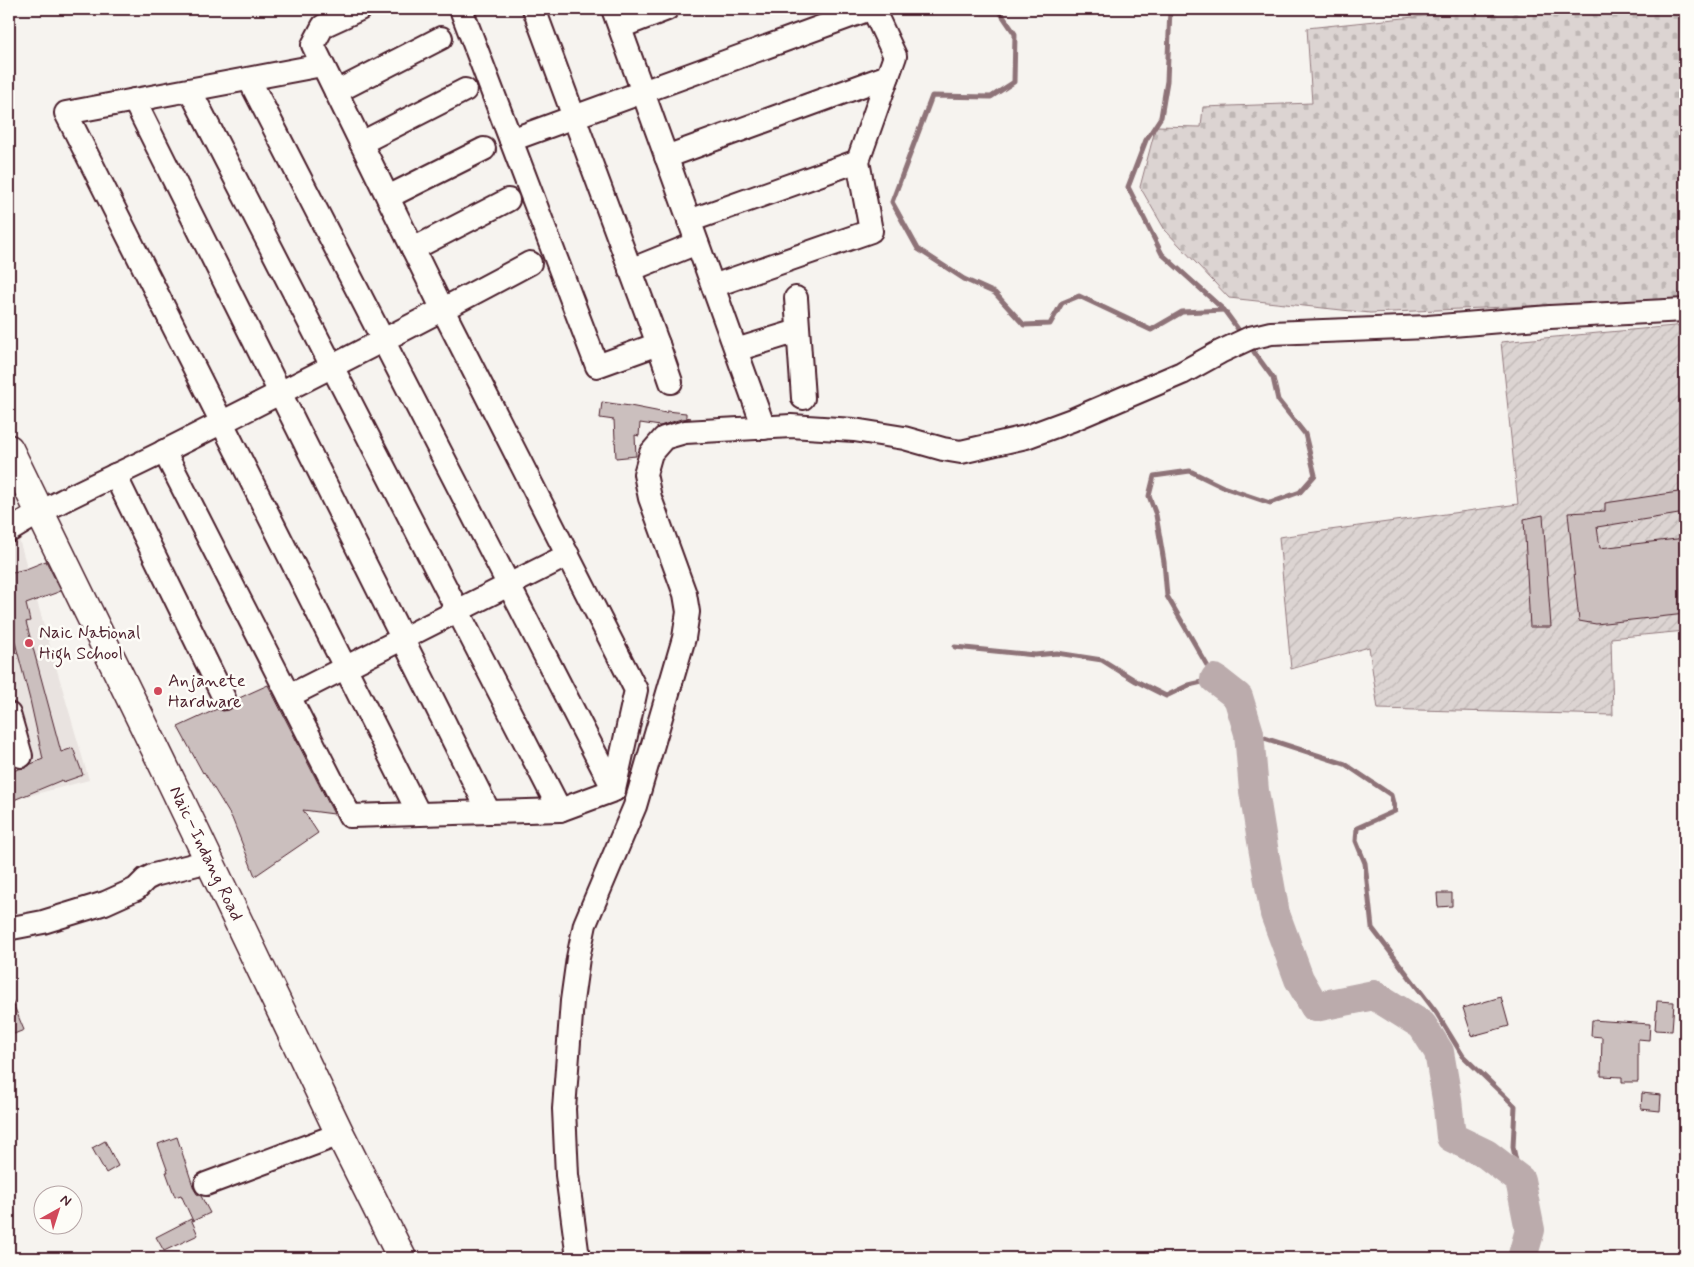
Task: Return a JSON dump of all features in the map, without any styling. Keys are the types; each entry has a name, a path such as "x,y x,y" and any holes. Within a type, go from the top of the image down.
{"main road":[{"name":"Naic–Indang Road","path":"9,450 340,1134 402,1258"}],"street":[{"path":"360,9 323,26 313,45 443,310 636,690 614,790"},
{"path":"461,9 597,366 658,344"},
{"path":"534,9 671,382"},
{"path":"667,9 616,18 764,428"},
{"path":"511,140 872,9 895,56 858,161 871,231 713,286"},
{"path":"336,92 441,38"},
{"path":"322,65 66,113 419,814"},
{"path":"666,157 888,76"},
{"path":"249,79 614,790"},
{"path":"190,90 560,810"},
{"path":"361,144 465,90"},
{"path":"134,100 489,812"},
{"path":"388,198 484,149"},
{"path":"689,221 858,161"},
{"path":"414,249 508,200"},
{"path":"630,270 697,243"},
{"path":"9,530 39,512 443,310 530,263"},
{"path":"796,298 803,398"},
{"path":"578,1258 567,1175 564,1109 572,1001 578,958 585,924 635,806 684,638 688,612 686,594 650,498 645,474 651,453 664,438 685,432 791,426 854,430 904,438 943,450 961,452 1026,437 1053,427 1182,373 1250,338 1271,333 1428,328 1550,317 1685,310"},
{"path":"736,350 798,332"},
{"path":"164,451 350,816 560,810 614,790"},
{"path":"115,475 224,698"},
{"path":"289,696 568,555"},
{"path":"9,714 21,756"},
{"path":"12,928 43,922 105,903 136,889 146,879 154,875 209,861"},
{"path":"206,1184 340,1134"}],"shaded area":[{"name":"Naic National High School","path":"9,505 89,780 9,801"}],"green space":[{"path":"1491,9 1685,9 1685,299 1370,313 1229,298 1165,230 1140,187 1156,126 1201,127 1203,107 1312,103 1307,28"},
{"path":"1685,325 1685,631 1611,638 1613,715 1378,709 1369,647 1291,669 1279,537 1518,504 1501,342"}],"building":[{"path":"602,402 666,413 667,411 686,413 686,417 691,418 681,419 660,426 640,423 639,436 635,435 636,456 616,458 614,420 600,418"},
{"path":"1685,491 1685,513 1597,527 1600,548 1685,538 1685,614 1596,624 1579,621 1568,513 1605,511 1605,503"},
{"path":"1543,515 1551,627 1530,627 1524,519"},
{"path":"46,561 61,591 26,604 30,621 26,622 61,752 73,748 83,775 63,782 62,780 9,802 9,773 43,759 9,619 9,573"},
{"path":"268,685 334,814 303,810 318,833 255,876 232,818 203,773 178,727 217,709 229,710 235,706 237,699"},
{"path":"1437,893 1452,893 1452,906 1438,907"},
{"path":"9,994 24,1030 9,1036"},
{"path":"1501,997 1509,1026 1472,1036 1463,1008"},
{"path":"1657,1001 1674,1002 1672,1031 1655,1030"},
{"path":"1592,1020 1650,1024 1649,1040 1638,1039 1638,1082 1622,1082 1622,1077 1601,1076 1602,1037 1591,1036"},
{"path":"1642,1093 1661,1095 1660,1111 1641,1109"},
{"path":"177,1137 194,1189 201,1196 210,1213 193,1221 181,1195 175,1197 158,1144"},
{"path":"105,1141 118,1166 106,1173 92,1148"},
{"path":"191,1219 198,1235 164,1251 156,1237"}],"waterway":[{"path":"998,9 1015,34 1014,82 991,97 932,96 892,202 918,249 964,279 995,293 1024,325 1050,324 1062,303 1079,296 1151,330 1182,312 1224,310"},
{"path":"1170,9 1167,81 1161,117 1146,140 1128,187 1162,254 1224,310 1238,329"},
{"path":"955,647 1035,655 1057,653 1102,660 1136,681 1166,696 1189,685 1215,679 1167,596 1164,562 1156,515 1149,496 1154,476 1190,471 1223,487 1270,503 1300,492 1315,475 1305,434 1278,400 1273,378 1254,352"},
{"path":"1215,679 1238,697 1249,733 1254,791 1275,914 1299,979 1315,1007 1374,995 1422,1025 1439,1052 1451,1137 1486,1154 1520,1180 1530,1230 1522,1258"},
{"path":"1249,733 1345,764 1391,795 1395,811 1357,828 1356,841 1365,863 1372,928 1436,1012 1463,1056 1515,1106 1513,1147 1520,1180"}],"place":[{"name":"Naic National High School","path":"29,643"},
{"name":"Anjanete Hardware","path":"158,691"}]}
